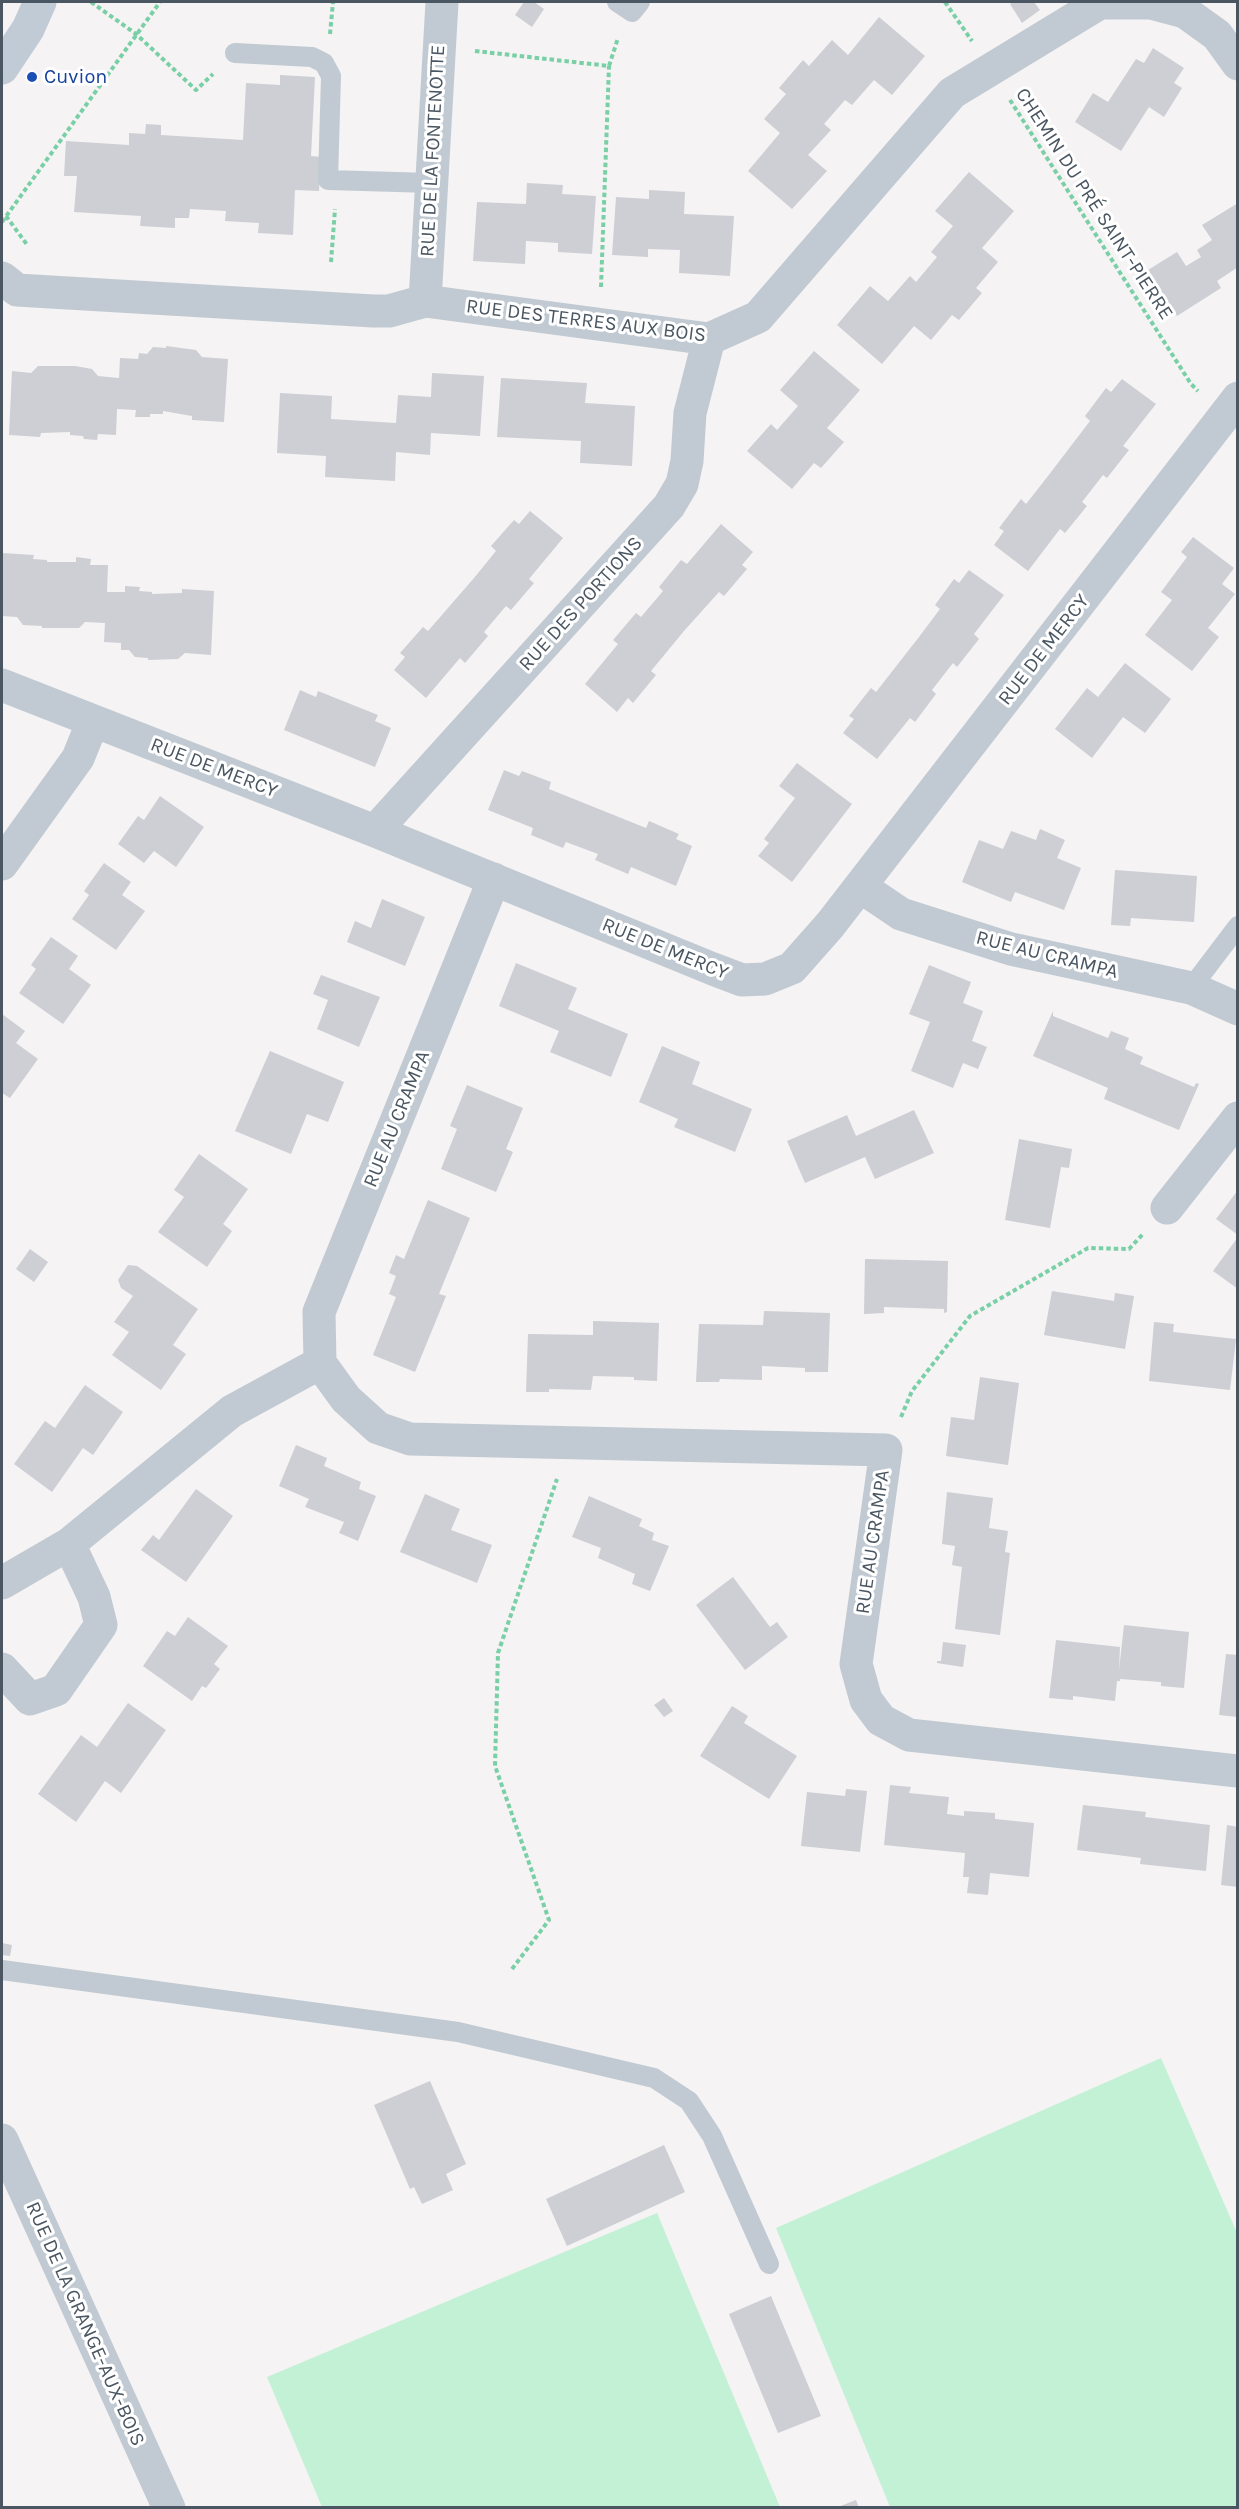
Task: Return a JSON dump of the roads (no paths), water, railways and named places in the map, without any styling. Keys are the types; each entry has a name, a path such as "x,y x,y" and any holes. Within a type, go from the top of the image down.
{"street":[{"path":"2,68 28,29 40,2"},
{"name":"RUE DE LA FONTENOTTE","path":"425,301 442,2"},
{"name":"RUE DES TERRES AUX BOIS","path":"2,278 17,290 361,310 389,311 425,301 709,339 758,317 952,93 1100,3 1151,3 1185,12 1217,35 1238,64"},
{"name":"RUE DES PORTIONS","path":"375,831 669,506 682,484 687,461 690,413 709,339"},
{"name":"RUE DE MERCY","path":"2,685 375,831 742,980 765,979 792,968 861,887 1231,407"},
{"path":"2,864 78,758 93,721"},
{"name":"RUE AU CRAMPA","path":"494,879 319,1312 320,1363 346,1399 378,1428 410,1439 886,1450 856,1664 866,1700 881,1720 909,1735 1238,1771"},
{"name":"RUE AU CRAMPA","path":"861,887 900,914 1011,950 1191,988 1238,1009"},
{"path":"1167,1208 1238,1118"},
{"path":"2,1583 69,1544 231,1411 320,1363"},
{"path":"2,1669 30,1699 56,1690 101,1625 94,1597 69,1544"},
{"name":"RUE DE LA GRANGE-AUX-BOIS","path":"2,2140 169,2508"}],"lane":[{"path":"235,53 312,57 324,63 331,76 328,180 432,183"},
{"path":"1191,988 1238,926"},
{"path":"2,1970 458,2032 654,2078 689,2101 712,2136 769,2264"}],"place":[{"name":"Cuvion","path":"32,77"}]}
